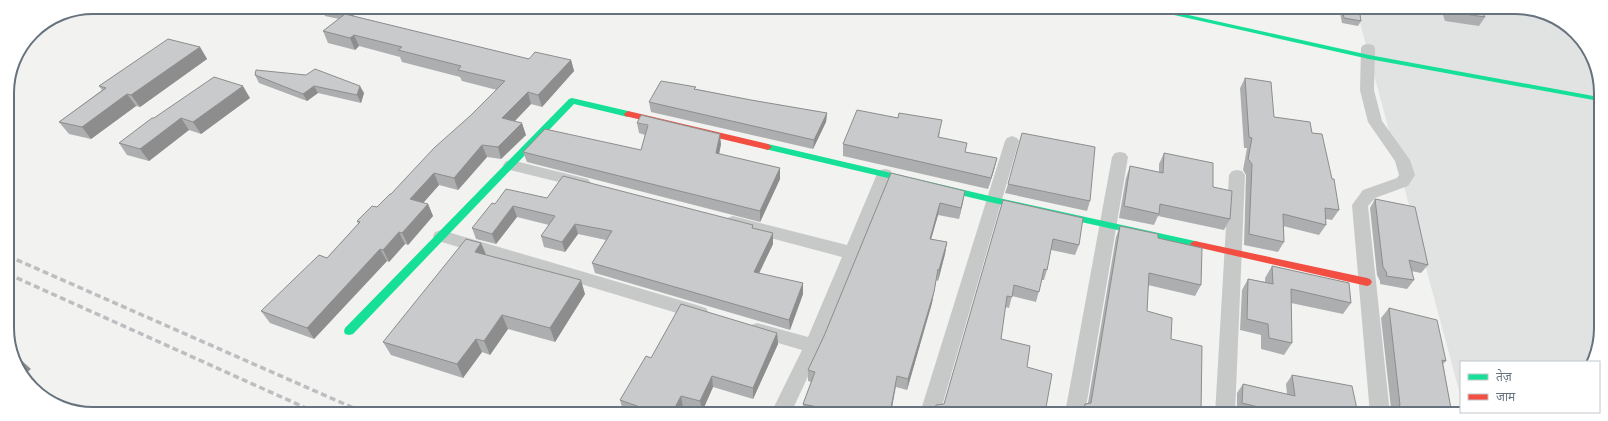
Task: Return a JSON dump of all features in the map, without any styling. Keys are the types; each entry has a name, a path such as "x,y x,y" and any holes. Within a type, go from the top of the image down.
{"street":[{"path":"1176,14 1594,99"},
{"path":"1209,14 1368,53 1460,64"},
{"path":"1368,53 1367,90 1375,122 1402,160 1407,175 1403,182 1369,194 1360,205 1379,407"},
{"path":"349,331 572,101 994,200 1367,282"},
{"path":"932,407 1012,140"},
{"path":"1076,407 1120,157"},
{"path":"511,165 594,186"},
{"path":"784,407 813,346 885,174"},
{"path":"1225,407 1237,175"},
{"path":"715,218 852,253"},
{"path":"441,236 714,317"},
{"path":"744,326 813,346"}],"shaded area":[{"path":"1358,14 1515,14 1541,18 1559,27 1571,37 1581,49 1590,67 1594,87 1594,334 1588,358 1586,361 1460,361 1460,394"}],"building":[{"path":"345,14 529,59 535,52 571,60 538,95 528,92 502,118 522,123 498,147 482,145 454,178 434,173 410,199 428,204 402,233 399,232 383,250 380,249 307,328 261,311 319,255 327,258 360,222 357,221 372,206 377,207 391,194 434,148 470,116 505,81 458,70 461,66 398,50 402,47 354,35 350,38 323,31"},
{"path":"1343,14 1360,14 1361,21 1344,18"},
{"path":"1465,14 1484,14 1485,17"},
{"path":"168,39 200,47 131,95 127,94 82,127 59,122 106,88 99,86"},
{"path":"315,69 360,86 357,95 314,86 303,94 255,75 256,70 306,75"},
{"path":"214,77 243,86 193,122 181,118 140,149 119,143 152,118"},
{"path":"1245,78 1271,82 1274,117 1310,122 1312,133 1322,134 1332,179 1334,179 1339,210 1325,208 1326,225 1283,214 1284,242 1249,234 1252,164 1248,159 1252,138 1249,137"},
{"path":"661,81 696,87 694,89 751,100 827,113 814,140 649,102"},
{"path":"857,110 898,118 899,113 942,120 938,137 967,143 965,152 997,158 991,178 843,144"},
{"path":"641,115 720,134 716,153 780,168 760,211 523,152 545,129 641,150 648,125 637,123"},
{"path":"1022,133 1095,147 1090,201 1008,184"},
{"path":"1164,153 1213,163 1213,187 1232,191 1230,219 1160,204 1159,214 1124,206 1130,166 1163,173"},
{"path":"891,173 965,191 961,208 940,203 930,239 947,242 939,270 938,269 934,292 908,379 897,376 891,407 817,407 803,404 815,372 808,370 824,336"},
{"path":"563,176 753,225 752,228 773,233 754,272 803,283 789,320 592,263 612,231 575,224 562,242 541,236 555,216 513,206 492,234 472,228 492,203 495,204 506,189 547,198"},
{"path":"1375,199 1415,207 1428,265 1409,260 1414,280 1386,276 1387,273 1383,267"},
{"path":"1003,200 1083,218 1079,245 1053,239 1047,270 1044,269 1039,292 1014,285 1012,297 1007,296 1001,339 1030,346 1027,367 1052,374 1046,407 935,407 936,405 944,404"},
{"path":"1120,226 1158,234 1158,238 1202,248 1201,285 1149,273 1147,311 1172,318 1171,339 1202,346 1201,407 1084,407 1085,404 1091,403"},
{"path":"466,239 481,243 475,252 581,280 550,328 502,315 484,341 476,339 457,364 383,342"},
{"path":"1272,266 1349,283 1351,303 1291,289 1292,343 1269,338 1268,324 1247,319 1248,279 1273,284"},
{"path":"681,304 777,333 753,388 712,376 700,401 681,396 675,407 640,407 620,400 646,356 651,358"},
{"path":"1389,308 1437,320 1446,361 1442,360 1451,407 1398,407 1400,405"},
{"path":"1292,375 1352,386 1356,407 1258,407 1242,403 1243,384 1295,396"}],"railway":[{"path":"14,259 351,407"},
{"path":"14,277 304,407"}],"traffic: fast":[{"path":"1173,14 1369,57 1594,98"},
{"path":"349,331 572,101 628,114"},
{"path":"768,147 994,200 1195,244"}],"traffic: jam":[{"path":"628,114 768,147"},
{"path":"1195,244 1367,282"}]}
